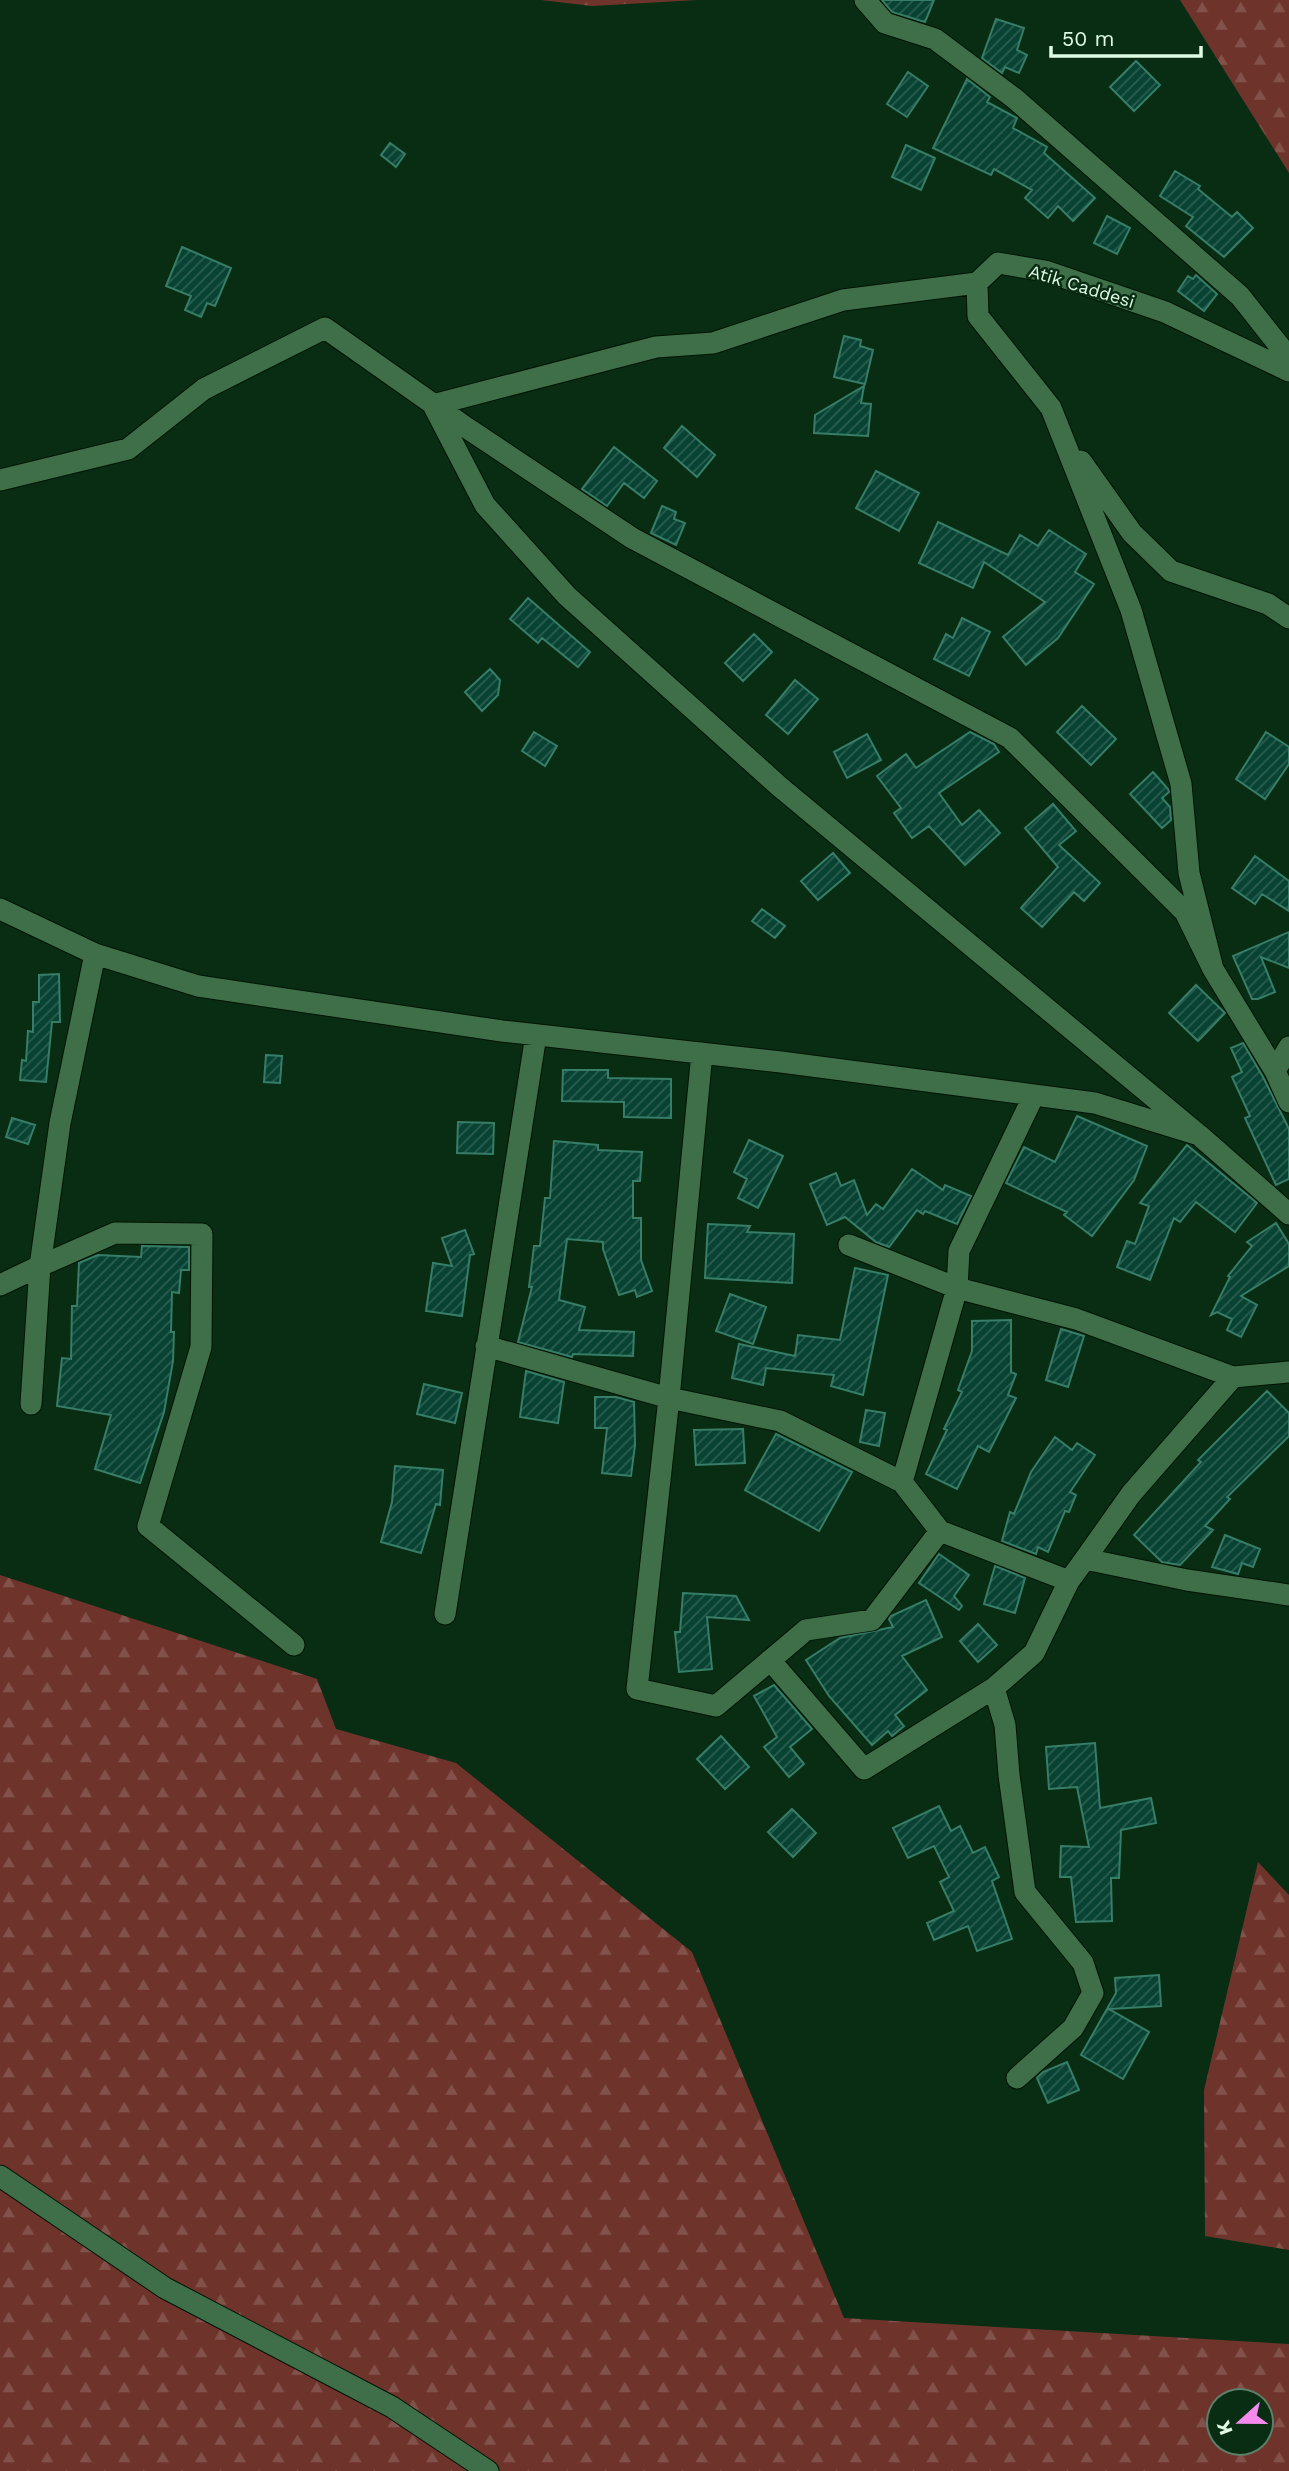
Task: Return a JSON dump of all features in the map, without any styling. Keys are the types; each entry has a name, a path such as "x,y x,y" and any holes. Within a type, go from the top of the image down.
{"street":[{"path":"865,0 885,23 934,38 1014,98 1240,296 1289,358"},
{"name":"Atik Caddesi","path":"977,283 998,264 1045,271 1165,313 1289,371"},
{"path":"433,405 656,347 713,343 843,300 977,283 978,316 1051,408 1131,610 1181,784 1189,873 1213,969"},
{"path":"0,480 128,449 204,389 325,328 433,405 632,538 1010,738 1185,912 1213,969 1275,1071 1289,1102"},
{"path":"433,405 485,505 567,596 780,787 1199,1135 1289,1214"},
{"path":"1061,433 1132,533 1171,571 1268,604 1289,618"},
{"path":"0,909 95,954 198,986 536,1035 702,1053 1095,1103 1199,1135"},
{"path":"31,1404 40,1266 60,1123 95,954"},
{"path":"445,1614 536,1035"},
{"path":"1275,1071 1289,1047"},
{"path":"702,1053 637,1689 716,1706 806,1630 872,1620 940,1531"},
{"path":"902,1482 957,1287 959,1251 1034,1095"},
{"path":"0,1285 115,1233 202,1234 201,1347 148,1526 294,1645"},
{"path":"849,1245 957,1287 1076,1319 1233,1377 1289,1372"},
{"path":"486,1346 668,1398 780,1420 902,1482 940,1531 1069,1581"},
{"path":"770,1660 864,1769 994,1688 1034,1653 1069,1581 1132,1494 1233,1377"},
{"path":"1085,1559 1187,1580 1289,1595"},
{"path":"994,1688 1005,1725 1025,1892 1083,1963 1093,1993 1073,2028 1017,2078"},
{"path":"0,2176 165,2288 392,2407 488,2471"}],"green space":[{"path":"541,0 697,0 592,6"},
{"path":"1180,0 1289,0 1289,173"},
{"path":"0,1575 317,1679 336,1729 456,1763 692,1952 844,2318 1289,2344 1289,2471 0,2471"},
{"path":"1258,1862 1289,1895 1289,2250 1205,2236 1204,2090"}],"building":[{"path":"882,0 934,0 925,22 892,12"},
{"path":"996,19 1024,28 1017,50 1027,55 1019,73 1005,67 1002,73 982,58"},
{"path":"1136,61 1160,85 1134,111 1110,87"},
{"path":"908,72 928,86 907,117 887,104"},
{"path":"967,79 990,97 987,102 1017,118 1013,128 1047,147 1044,153 1095,198 1073,221 1058,206 1048,218 1025,198 1032,190 994,169 991,175 933,148"},
{"path":"390,143 405,154 396,167 381,155"},
{"path":"906,145 935,158 921,190 892,177"},
{"path":"1175,171 1200,186 1198,189 1232,217 1237,212 1253,228 1224,257 1186,226 1193,217 1160,196"},
{"path":"1107,216 1130,228 1117,254 1094,243"},
{"path":"182,247 231,268 215,306 207,303 201,317 185,310 191,296 166,286"},
{"path":"1196,275 1217,294 1204,311 1178,291 1188,276 1193,279"},
{"path":"844,336 861,340 860,346 873,350 865,384 834,377"},
{"path":"864,386 861,403 871,404 868,436 814,433 815,415"},
{"path":"682,426 715,455 697,477 664,448"},
{"path":"614,447 657,481 644,498 624,483 607,506 582,489"},
{"path":"876,471 919,493 899,531 856,508"},
{"path":"662,506 676,512 674,519 685,523 676,545 651,533"},
{"path":"938,522 1008,555 1020,535 1038,546 1049,530 1086,554 1075,572 1094,584 1058,638 1026,665 1003,637 1045,602 984,562 973,588 919,563"},
{"path":"528,598 590,652 578,667 542,638 538,643 510,619"},
{"path":"962,618 990,632 969,676 934,659 946,634 953,638"},
{"path":"754,634 772,652 743,681 725,663"},
{"path":"490,669 500,680 498,695 482,711 465,692"},
{"path":"795,680 818,699 788,734 766,715"},
{"path":"1082,706 1116,739 1091,765 1057,732"},
{"path":"534,732 557,746 545,766 522,751"},
{"path":"970,732 994,744 999,752 939,793 962,825 979,810 1000,833 965,865 929,826 912,838 894,813 901,808 877,776 906,754 916,768"},
{"path":"1266,732 1289,747 1289,764 1265,799 1236,779"},
{"path":"867,734 881,760 847,778 834,752"},
{"path":"1153,772 1169,792 1162,798 1170,807 1171,820 1162,828 1130,794"},
{"path":"1053,804 1076,831 1059,845 1100,883 1084,901 1074,892 1042,927 1021,908 1058,867 1025,828"},
{"path":"833,853 850,873 818,900 801,881"},
{"path":"1255,856 1289,881 1289,911 1262,894 1255,904 1232,888"},
{"path":"762,909 785,926 775,938 752,921"},
{"path":"1289,932 1289,968 1261,957 1275,992 1252,999 1233,956"},
{"path":"59,974 60,1022 52,1022 46,1082 20,1080 22,1060 26,1061 28,1031 33,1032 33,1002 39,1002 39,975"},
{"path":"1196,985 1225,1013 1198,1041 1169,1013"},
{"path":"1243,1043 1289,1129 1289,1179 1276,1185 1245,1118 1250,1116 1232,1077 1242,1072 1231,1048"},
{"path":"266,1055 282,1056 280,1083 264,1082"},
{"path":"563,1070 608,1070 608,1078 671,1079 671,1118 624,1117 624,1102 562,1101"},
{"path":"1077,1116 1147,1146 1134,1180 1092,1236 1064,1215 1067,1212 1006,1183 1024,1147 1055,1162"},
{"path":"12,1118 35,1125 28,1144 6,1137"},
{"path":"458,1122 494,1123 493,1154 457,1153"},
{"path":"749,1140 783,1156 758,1208 738,1198 747,1179 734,1172"},
{"path":"554,1141 598,1145 598,1150 642,1152 640,1181 633,1181 633,1218 641,1218 641,1260 652,1291 637,1297 635,1290 619,1295 603,1242 567,1239 559,1300 585,1307 579,1330 634,1332 633,1356 573,1354 572,1357 518,1342 532,1287 529,1287 534,1246 540,1246 545,1198 550,1198"},
{"path":"1187,1145 1257,1203 1235,1232 1196,1202 1180,1222 1174,1218 1150,1280 1117,1267 1127,1241 1135,1244 1149,1206 1140,1203"},
{"path":"912,1169 943,1190 945,1185 971,1196 957,1224 917,1210 889,1247 876,1242 845,1217 827,1225 810,1184 836,1173 841,1186 854,1180 867,1215 876,1204 883,1209"},
{"path":"1276,1223 1289,1244 1289,1266 1241,1296 1257,1305 1241,1337 1227,1330 1232,1319 1217,1312 1211,1315 1230,1277 1228,1276 1252,1246 1247,1242"},
{"path":"708,1224 750,1226 747,1232 794,1234 792,1283 705,1278"},
{"path":"465,1230 474,1254 470,1255 462,1316 426,1311 433,1263 452,1266 442,1238"},
{"path":"142,1246 189,1247 189,1270 181,1270 179,1293 172,1292 173,1361 164,1412 140,1483 95,1469 111,1415 57,1406 62,1358 71,1359 72,1306 77,1306 79,1263 98,1255 141,1257"},
{"path":"855,1268 888,1275 863,1395 831,1386 834,1375 766,1368 763,1385 732,1378 739,1344 795,1356 798,1335 840,1340"},
{"path":"730,1294 766,1307 753,1344 716,1331"},
{"path":"1011,1320 1011,1372 1016,1374 1008,1395 1016,1398 989,1452 978,1446 957,1489 926,1474 962,1392 958,1390 972,1351 972,1321"},
{"path":"1061,1329 1084,1336 1068,1387 1046,1380"},
{"path":"526,1371 564,1382 558,1423 520,1417"},
{"path":"424,1384 462,1393 455,1423 417,1414"},
{"path":"1267,1391 1289,1413 1289,1436 1227,1497 1230,1499 1205,1526 1213,1530 1180,1565 1162,1562 1134,1535 1201,1462 1198,1460"},
{"path":"595,1397 616,1397 634,1402 635,1445 631,1476 602,1473 607,1428 595,1428"},
{"path":"866,1410 885,1413 879,1446 860,1442"},
{"path":"743,1429 745,1463 696,1465 694,1430"},
{"path":"776,1434 852,1472 819,1531 745,1490"},
{"path":"1055,1437 1072,1450 1077,1443 1095,1455 1070,1492 1076,1495 1069,1512 1065,1511 1048,1552 1038,1547 1036,1554 1002,1541 1010,1512 1014,1514 1031,1472"},
{"path":"395,1466 443,1470 440,1505 436,1504 421,1553 381,1542 392,1502"},
{"path":"1225,1535 1260,1549 1253,1567 1242,1563 1238,1574 1212,1567"},
{"path":"939,1554 969,1575 954,1596 962,1606 959,1610 919,1583"},
{"path":"995,1566 1025,1578 1015,1613 984,1604"},
{"path":"683,1593 736,1596 749,1620 707,1617 712,1669 679,1672 675,1632 680,1632"},
{"path":"926,1600 942,1637 902,1656 927,1690 895,1715 904,1726 892,1736 888,1731 872,1745 829,1696 806,1660 840,1638 893,1627 889,1619 891,1616"},
{"path":"978,1624 997,1645 978,1662 960,1641"},
{"path":"774,1685 812,1729 790,1747 804,1764 789,1777 764,1747 777,1737 754,1696"},
{"path":"721,1736 749,1767 725,1789 697,1759"},
{"path":"1095,1743 1100,1808 1151,1798 1156,1823 1121,1830 1119,1878 1111,1878 1112,1921 1076,1922 1071,1877 1060,1877 1061,1846 1089,1847 1077,1787 1049,1789 1046,1747"},
{"path":"939,1806 951,1831 960,1826 973,1853 985,1847 999,1877 992,1881 1012,1939 977,1951 968,1926 934,1940 927,1923 954,1911 940,1882 949,1877 934,1846 908,1858 893,1828"},
{"path":"792,1809 816,1833 793,1857 768,1832"},
{"path":"1159,1975 1161,2006 1109,2009 1149,2032 1123,2079 1081,2055 1116,1993 1115,1978"},
{"path":"1067,2062 1079,2090 1048,2103 1037,2078 1043,2072"}]}
